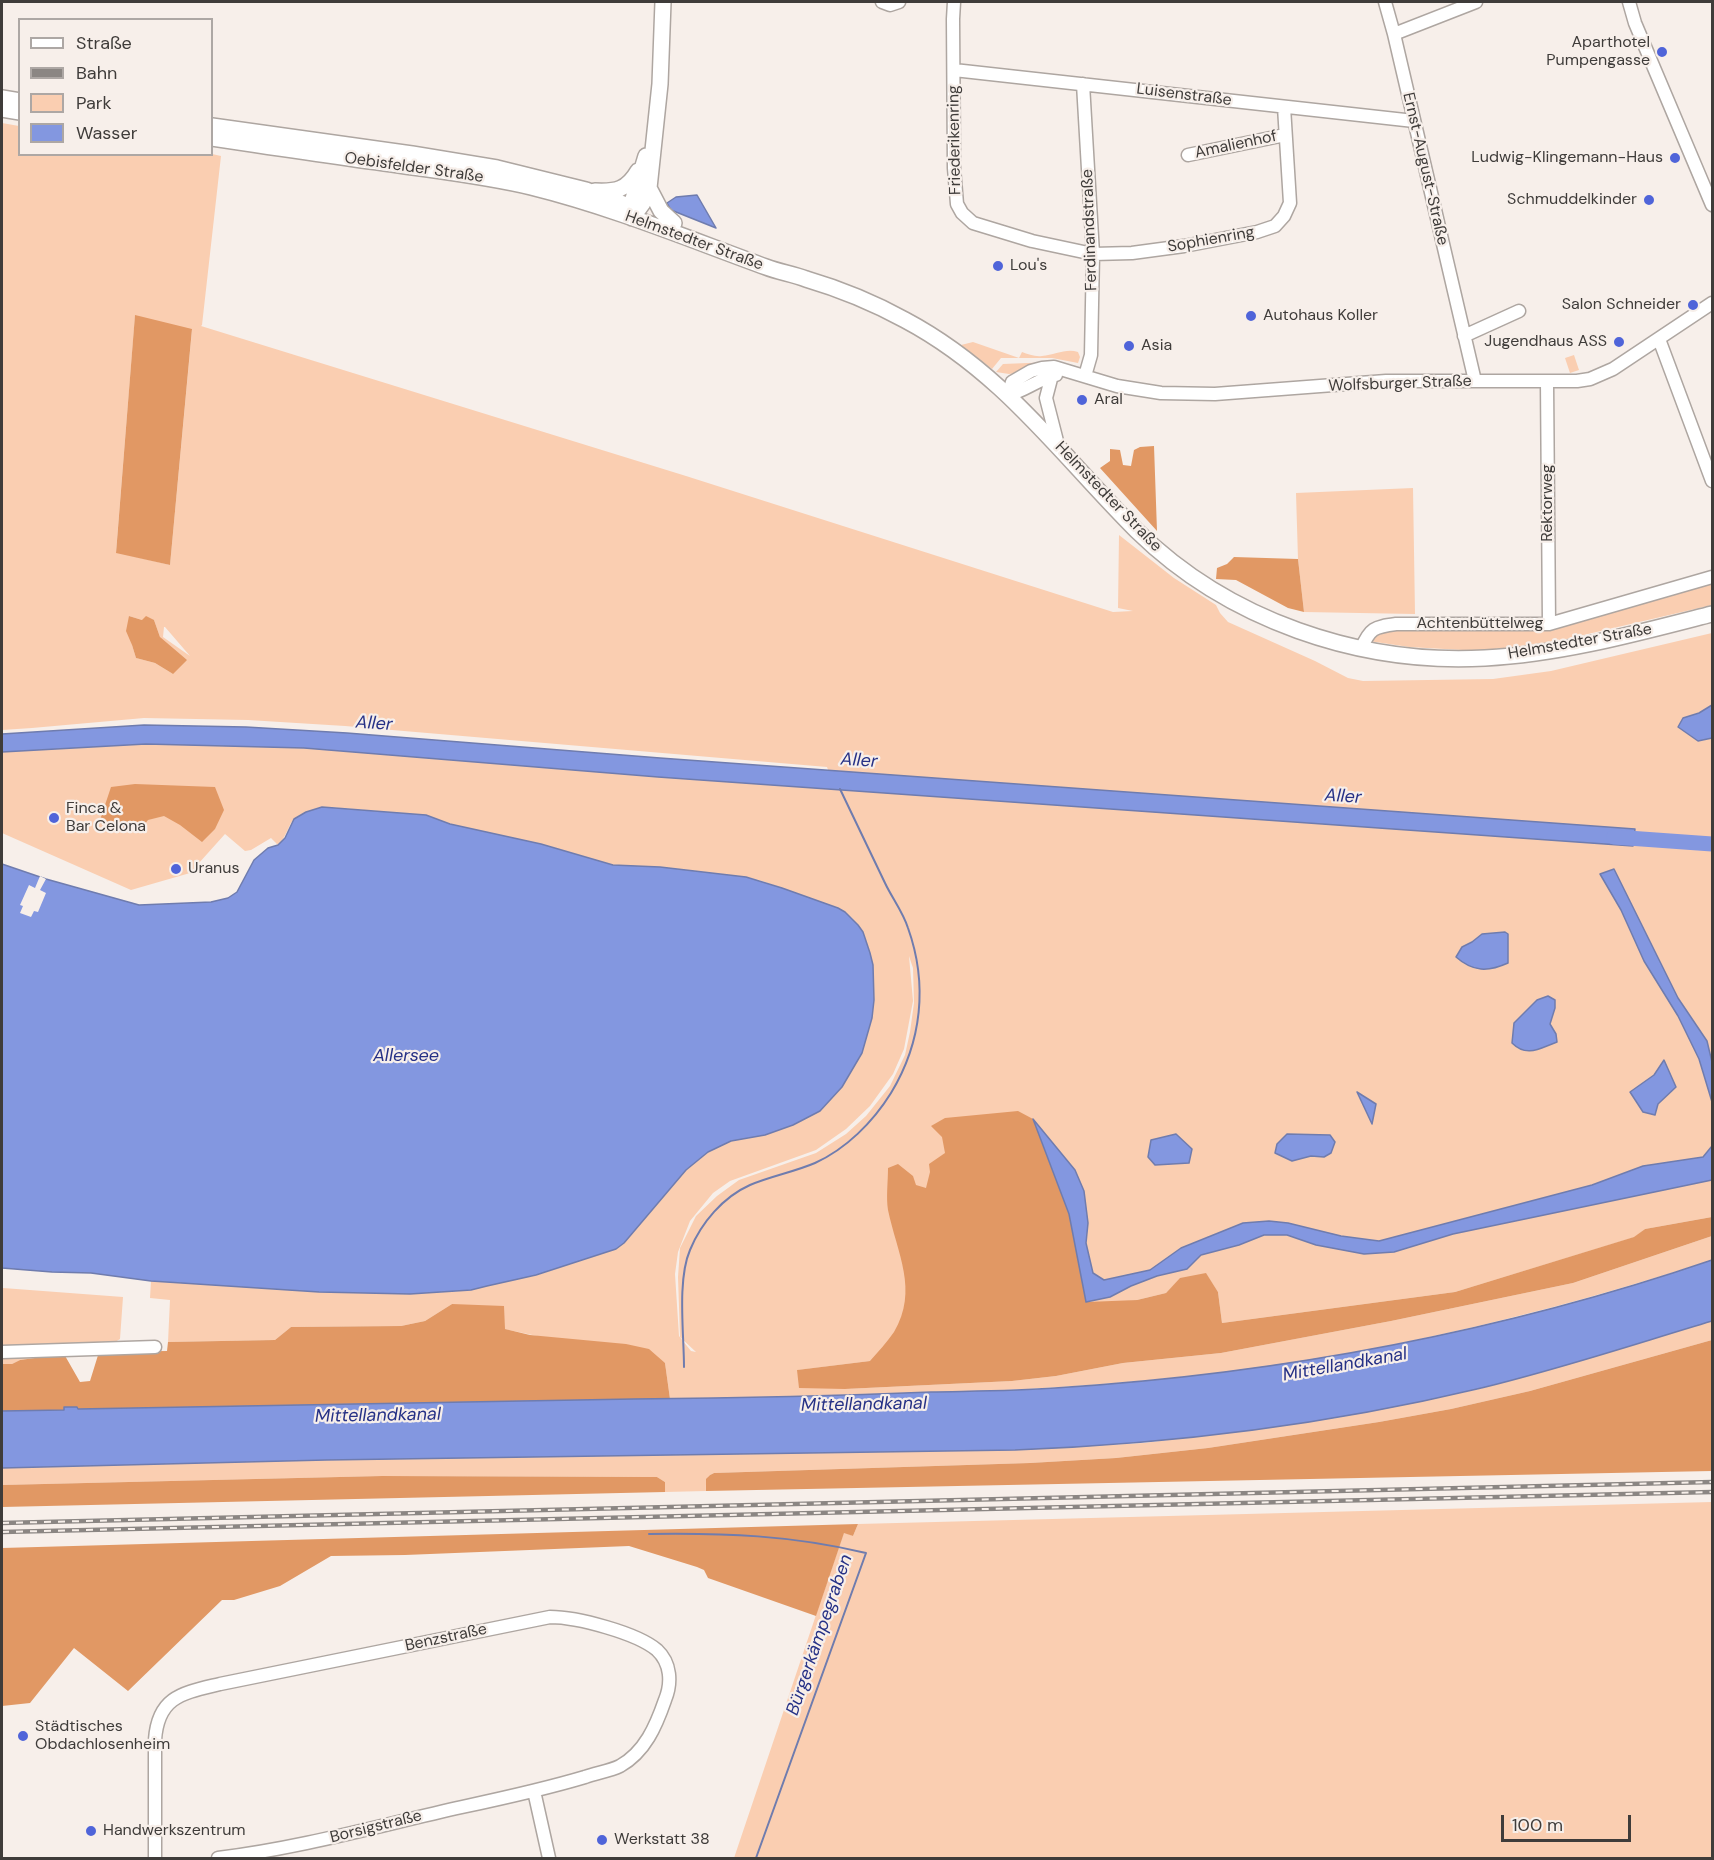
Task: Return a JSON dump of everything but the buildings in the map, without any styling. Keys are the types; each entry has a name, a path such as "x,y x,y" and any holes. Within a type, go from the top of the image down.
{"main road":[{"path":"634,211 649,189 660,84 663,2"},
{"path":"2,98 18,100"},
{"path":"2,109 18,112"},
{"name":"Oebisfelder Straße","path":"213,126 458,160 537,176 586,190"},
{"path":"586,190 611,192 632,182 644,160 654,133"},
{"name":"Oebisfelder Straße","path":"213,138 487,178 534,188 614,212"},
{"path":"634,211 644,160"},
{"path":"649,189 662,211 674,223"},
{"name":"Helmstedter Straße","path":"586,190 771,269 807,279 882,308 906,320 958,353 988,376 1058,446 1140,534 1169,558 1198,580 1270,620 1321,639 1360,649 1418,657 1458,659 1518,655 1607,640 1713,614"},
{"name":"Helmstedter Straße","path":"614,212 634,211 674,223 772,261 807,279"}],"street":[{"path":"882,2 890,5 899,2"},
{"name":"Friederikenring","path":"954,2 952,19 954,168 957,204 962,213 973,223 1032,241 1093,254"},
{"name":"Ernst-August-Straße","path":"1385,2 1475,381"},
{"path":"1394,34 1476,2"},
{"path":"1629,2 1635,23 1712,202"},
{"name":"Luisenstraße","path":"954,70 1414,121"},
{"name":"Ferdinandstraße","path":"1083,84 1093,254 1091,355 1085,376"},
{"name":"Sophienring","path":"1093,254 1132,253 1184,246 1257,232 1275,226 1284,216 1290,203 1284,107"},
{"name":"Amalienhof","path":"1188,155 1285,135"},
{"name":"Wolfsburger Straße","path":"1008,395 1012,382 1031,371 1042,368 1068,371 1139,391 1161,393 1215,394 1386,381 1577,381 1603,374 1713,303"},
{"path":"1464,336 1519,311"},
{"path":"1659,339 1713,481"},
{"path":"1008,395 1020,392 1052,375 1068,371"},
{"path":"1052,375 1046,398 1058,446"},
{"name":"Rektorweg","path":"1546,382 1549,624"},
{"name":"Achtenbüttelweg","path":"1360,649 1368,633 1380,626 1396,624 1549,624 1713,577"},
{"path":"2,1352 155,1347"},
{"name":"Benzstraße","path":"155,1858 156,1730 164,1708 169,1702 183,1694 220,1684 550,1617 582,1620 652,1646 662,1655 670,1678 667,1696 647,1742 635,1755 617,1767 534,1791"},
{"path":"534,1791 549,1858"},
{"name":"Borsigstraße","path":"218,1858 246,1855 332,1838 534,1791"}],"green space":[{"path":"2,123 18,126 18,156 221,156 201,326 686,476 1113,612 1133,611 1118,608 1119,535 1174,578 1216,605 1228,622 1348,678 1363,681 1493,679 1551,671 1712,633 1712,1217 1645,1229 1635,1237 1455,1292 1222,1323 1218,1292 1206,1274 1179,1280 1166,1293 1137,1300 870,1361 798,1370 845,1389 1012,1381 1056,1376 1123,1363 1221,1353 1573,1283 1712,1236 1712,1260 1519,1316 1454,1332 1323,1358 1190,1376 995,1391 670,1399 665,1363 504,1329 452,1304 425,1321 401,1326 291,1327 275,1340 168,1342 170,1300 150,1298 151,1281 319,1292 410,1294 460,1291 537,1275 616,1249 624,1243 686,1170 708,1152 731,1141 765,1135 793,1125 820,1111 842,1087 862,1053 872,1018 870,953 863,932 852,918 838,908 762,881 661,867 613,865 541,844 450,824 426,815 328,807 318,809 297,817 278,845 271,838 245,851 225,834 190,873 131,890 2,833 2,752 146,744 304,748 835,789 827,767 345,726 248,720 144,718 2,730","holes":["135,316 192,330 170,565 116,552","129,616 142,620 154,620 173,674 155,663 136,658 132,645","165,627 190,656 163,637","909,956 913,968 914,1003 905,1055 890,1086 866,1116 846,1134 816,1153 739,1180 717,1196 696,1216 680,1248 678,1277 680,1337 696,1352 691,1351 679,1336 675,1274 678,1252 690,1221 713,1193 730,1181 816,1150 846,1129 870,1106 893,1074 904,1049 913,1001"]},
{"path":"973,342 1019,358 1001,358 992,369 961,345"},
{"path":"1069,351 1078,352 1080,357 1078,363 1052,358 1019,358 1022,352 1039,356"},
{"path":"1574,355 1579,370 1570,373 1565,358"},
{"path":"1053,362 1068,365 1068,367 1009,374 996,372 1003,364"},
{"path":"1413,488 1415,614 1304,612 1298,559 1296,493"},
{"path":"1712,581 1712,605 1558,641 1480,651 1409,647 1369,641 1372,635 1383,630 1549,628"},
{"path":"3,1288 123,1297 120,1339 99,1352 64,1354 2,1364"},
{"path":"1712,1321 1712,1340 1530,1391 1379,1422 1208,1448 1116,1458 714,1473 708,1478 706,1491 665,1492 665,1482 657,1477 382,1476 2,1485 2,1468 326,1460 1015,1450 1144,1443 1336,1418 1479,1389"},
{"path":"1712,1502 1712,1858 734,1858 844,1532 853,1536 858,1524"}],"shaded area":[{"path":"135,315 192,329 170,565 116,553"},
{"path":"1154,446 1157,531 1100,468 1110,461 1110,449 1120,450 1123,465 1131,466 1134,450"},
{"path":"1234,557 1298,559 1304,612 1288,608 1236,580 1216,579 1217,568 1227,564"},
{"path":"129,616 142,620 146,616 154,620 160,637 187,660 173,674 155,663 136,658 126,631"},
{"path":"135,784 215,787 224,810 215,829 202,842 164,816 148,820 139,831 108,827 99,823 111,787"},
{"path":"1018,1111 1033,1119 1069,1214 1087,1302 1137,1300 1166,1293 1180,1278 1206,1273 1218,1292 1222,1323 1455,1292 1634,1237 1645,1229 1712,1217 1712,1236 1573,1283 1221,1353 1123,1363 1056,1376 1012,1381 845,1389 799,1388 797,1370 870,1361 894,1332 901,1316 905,1301 904,1271 888,1210 888,1168 898,1164 913,1176 916,1185 926,1188 930,1172 929,1164 945,1153 942,1137 931,1126 945,1118"},
{"path":"452,1304 504,1306 505,1329 530,1335 626,1344 649,1349 665,1363 670,1399 77,1409 77,1407 64,1407 64,1410 2,1411 2,1364 64,1354 80,1382 90,1381 99,1352 167,1351 168,1342 275,1340 291,1327 401,1326 425,1321"},
{"path":"1712,1340 1712,1471 706,1491 706,1479 714,1473 1030,1463 1116,1458 1208,1448 1451,1409 1530,1391"},
{"path":"382,1476 657,1477 665,1482 665,1492 2,1507 2,1485"},
{"path":"858,1524 853,1536 844,1533 816,1616 708,1578 704,1570 697,1567 629,1546 331,1556 280,1586 234,1600 222,1600 128,1691 74,1648 30,1703 2,1706 2,1548"}],"water":[{"path":"697,195 716,228 671,210 667,203 676,197"},
{"path":"1712,705 1712,738 1698,741 1678,727 1683,718 1699,713"},
{"path":"144,725 246,727 347,733 1635,829 1633,846 658,777 304,748 146,744 2,752 2,734"},
{"name":"Allersee","path":"322,807 426,815 450,824 541,844 613,865 660,867 746,877 838,908 845,912 863,932 873,965 872,1018 862,1053 842,1087 820,1111 793,1125 765,1135 731,1141 708,1152 686,1170 624,1243 616,1249 536,1275 471,1290 410,1294 319,1292 2,1268 2,864 139,905 211,902 228,898 237,892 254,860 285,838 294,819"},
{"path":"1614,869 1678,998 1707,1041 1712,1062 1712,1102 1699,1059 1678,1016 1644,961 1621,910 1600,874"},
{"path":"1505,932 1508,934 1508,963 1494,968 1481,969 1468,966 1456,957 1462,947 1482,934"},
{"path":"1548,996 1555,1000 1550,1024 1556,1034 1557,1042 1528,1051 1518,1048 1512,1043 1514,1023 1537,1000"},
{"path":"1664,1060 1676,1087 1658,1104 1655,1115 1643,1112 1630,1092 1654,1075"},
{"path":"1357,1092 1376,1104 1372,1124"},
{"path":"1033,1119 1075,1170 1084,1191 1088,1223 1086,1243 1093,1273 1104,1280 1150,1270 1181,1248 1243,1223 1269,1221 1288,1223 1341,1236 1379,1241 1592,1185 1643,1166 1703,1157 1712,1146 1712,1180 1453,1234 1394,1252 1364,1254 1316,1245 1287,1235 1264,1235 1239,1245 1201,1255 1187,1269 1157,1276 1110,1297 1086,1302 1069,1214"},
{"path":"1176,1134 1192,1149 1189,1163 1155,1165 1148,1157 1151,1140"},
{"path":"1287,1134 1330,1135 1335,1142 1331,1153 1324,1157 1311,1156 1292,1161 1275,1153 1277,1144"},
{"name":"Mittellandkanal","path":"1712,1260 1712,1321 1507,1382 1363,1413 1248,1431 1132,1443 1015,1450 326,1460 2,1468 2,1411 64,1410 64,1407 77,1407 78,1409 819,1396 1024,1390 1139,1381 1222,1372 1388,1346 1552,1308 1632,1286"}],"pier":[{"path":"40,876 46,879 40,890 46,893 38,912 34,911 31,917 20,913 23,906 20,905 29,885 35,888"}],"waterway":[{"name":"Bürgerkämpegraben","path":"684,1367 682,1292 686,1262 700,1230 714,1212 740,1190 815,1163 858,1134 891,1093 910,1054 919,1012 920,991 914,949 903,916 840,789"},
{"name":"Aller","path":"1614,837 1712,844"},
{"name":"Bürgerkämpegraben","path":"649,1534 758,1536 811,1542 866,1553 756,1858"}],"railway":[{"path":"2,1523 1712,1482"},
{"path":"2,1532 1712,1492"}],"place":[{"name":"Aparthotel Pumpengasse","path":"1662,52"},
{"name":"Ludwig-Klingemann-Haus","path":"1675,158"},
{"name":"Schmuddelkinder","path":"1649,200"},
{"name":"Lou's","path":"998,266"},
{"name":"Salon Schneider","path":"1693,305"},
{"name":"Autohaus Koller","path":"1251,316"},
{"name":"Jugendhaus ASS","path":"1619,342"},
{"name":"Asia","path":"1129,346"},
{"name":"Aral","path":"1082,400"},
{"name":"Finca & Bar Celona","path":"54,818"},
{"name":"Uranus","path":"176,869"},
{"name":"Städtisches Obdachlosenheim","path":"23,1736"},
{"name":"Handwerkszentrum","path":"91,1831"},
{"name":"Werkstatt 38","path":"602,1840"}]}
